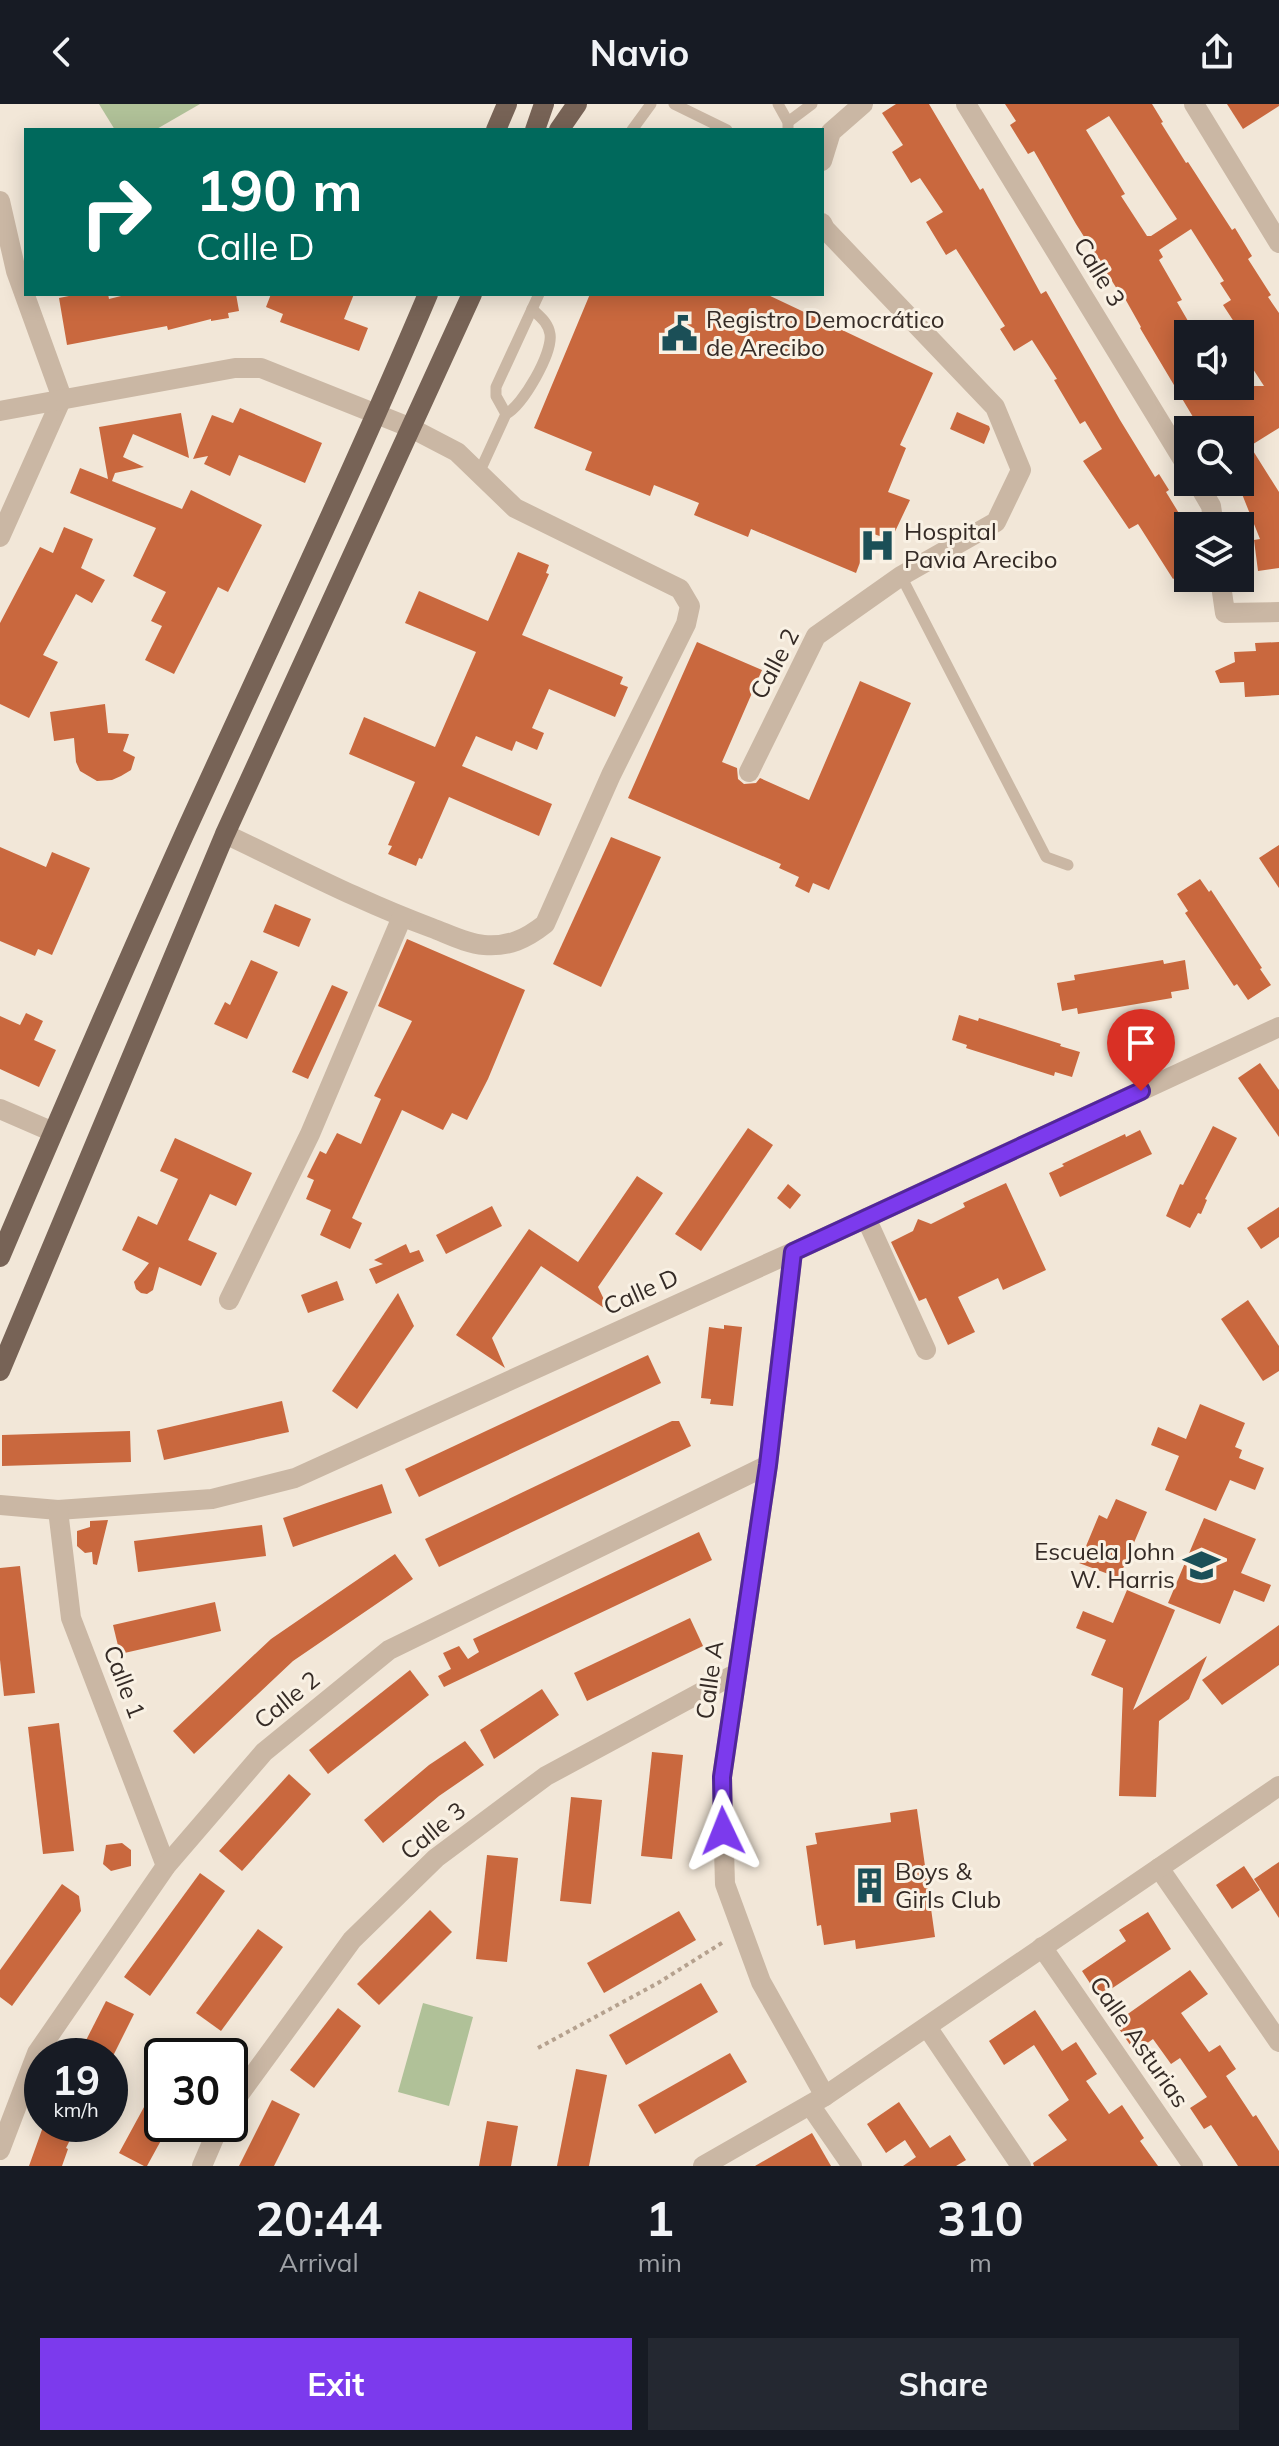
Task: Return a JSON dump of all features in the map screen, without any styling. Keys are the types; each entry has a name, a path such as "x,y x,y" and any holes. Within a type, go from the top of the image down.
{"main road":[{"path":"495,128 498,104"},
{"path":"496,128 507,104"},
{"path":"536,128 544,104"},
{"path":"560,128 577,104"},
{"path":"0,1257 184,835 377,413 427,296"},
{"path":"0,1371 225,834 471,296"}],"street":[{"path":"824,155 831,132 863,104"},
{"name":"Calle 3","path":"966,104 1174,445"},
{"path":"1194,104 1278,240"},
{"path":"0,201 24,293"},
{"name":"Calle 2","path":"749,772 816,636 901,576 996,522 1021,470 995,407 824,227"},
{"path":"0,537 62,398 25,296"},
{"path":"0,411 235,368 261,368 377,413 457,452 515,508 680,589 690,606 686,624 611,775 545,924 528,938 511,944 482,945 402,917 225,834"},
{"path":"1222,592 1225,613 1279,612"},
{"path":"229,1300 310,1134 402,917"},
{"name":"Calle D","path":"0,1505 58,1510 212,1499 295,1478 1279,1027"},
{"path":"0,1109 53,1132"},
{"path":"866,1218 926,1350"},
{"name":"Calle A","path":"793,1252 768,1465 722,1777 725,1884 761,1982 852,2166"},
{"name":"Calle 2","path":"0,2150 37,2053 166,1866 264,1752 389,1650 768,1465"},
{"name":"Calle 1","path":"58,1510 71,1618 166,1866"},
{"name":"Calle 3","path":"248,2082 352,1940 436,1858 546,1776 737,1673"},
{"path":"703,2166 818,2101 1159,1868 1277,1792"},
{"path":"1159,1868 1279,2042"},
{"name":"Calle Asturias","path":"1042,1947 1193,2166"},
{"path":"927,2027 1021,2166"},
{"path":"202,2166 212,2142"}],"lane":[{"path":"633,128 651,104"},
{"path":"674,104 723,128"},
{"path":"778,104 788,126 812,104"},
{"path":"506,414 496,396 496,387 538,296"},
{"path":"479,473 506,414 523,399 551,341 546,322 532,309"},
{"path":"901,576 1046,857 1068,865"}],"path":[{"path":"538,2048 658,1983 741,1931"}],"green space":[{"path":"99,104 200,104 158,128 114,128"},
{"path":"423,2003 473,2017 449,2106 398,2092"}],"building":[{"path":"896,104 929,104 980,190 983,188 1041,294 1046,291 1155,477 1159,474 1169,490 1166,492 1178,512 1174,512 1174,578 1138,524 1129,529 1083,461 1102,449 1085,421 1080,424 1032,340 1014,351 1000,329 1005,326 956,249 946,255 926,222 943,212 920,178 911,183 892,152 903,145 882,113"},
{"path":"1005,104 1152,104 1186,163 1232,230 1235,228 1252,256 1248,259 1279,313 1279,428 1254,444 1254,416 1192,416 1183,400 1254,400 1254,386 1264,386 1254,371 1254,320 1233,320 1223,305 1231,300 1220,283 1224,281 1191,229 1159,250 1163,257 1159,260 1182,300 1177,302 1187,320 1174,320 1174,385 1119,288 1076,224 1034,151 1028,154 1010,125 1016,121","holes":["1109,116 1177,219 1147,236 1121,196 1125,194 1086,130"]},
{"path":"1227,104 1279,104 1279,106 1243,129"},
{"path":"236,296 239,311 228,313 229,318 67,345 59,298"},
{"path":"270,296 353,296 344,319 368,328 359,351 280,322 283,314 266,307"},
{"path":"589,296 770,296 933,373 900,445 906,448 888,492 910,500 891,540 871,533 856,573 751,529 748,537 694,515 699,503 654,485 650,496 585,470 592,452 534,428"},
{"path":"240,408 322,443 305,483 239,455 230,476 204,464 208,456 193,459 212,415 233,423"},
{"path":"957,412 989,426 984,444 950,429"},
{"path":"181,413 189,458 133,434 123,457 144,467 115,473 112,481 182,509 191,490 262,525 228,592 218,587 174,674 145,660 162,626 151,621 166,592 133,576 156,528 70,493 80,468 108,479 99,427"},
{"path":"1254,452 1279,492 1279,568 1258,571 1254,540 1260,539 1254,524 1254,512 1249,512 1243,496 1254,496"},
{"path":"64,527 93,539 81,568 105,580 92,603 76,594 43,655 58,662 29,718 0,704 0,623 40,547 53,553"},
{"path":"518,552 549,565 546,573 549,574 522,635 623,677 620,684 628,687 615,717 549,689 532,728 544,733 537,750 516,741 512,751 476,736 462,766 552,804 539,836 449,797 416,866 388,854 392,846 388,845 415,782 349,754 364,717 435,747 476,652 405,623 419,591 488,621"},
{"path":"697,642 762,670 722,762 737,768 738,779 744,784 756,783 760,778 809,800 860,681 911,703 829,890 813,883 809,893 795,886 799,877 779,868 781,864 628,798"},
{"path":"1279,642 1279,695 1245,697 1244,682 1220,683 1215,671 1235,662 1234,652 1256,651 1255,643"},
{"path":"105,704 108,733 129,734 123,751 135,757 131,770 112,780 97,781 80,771 74,738 54,741 50,712"},
{"path":"611,837 661,857 601,987 553,964"},
{"path":"1279,845 1279,888 1259,858"},
{"path":"0,847 46,867 52,852 90,868 52,955 38,949 35,956 0,941"},
{"path":"1200,879 1209,892 1211,890 1271,985 1248,1000 1237,984 1234,986 1185,913 1188,911 1177,894"},
{"path":"275,904 311,919 299,947 263,932"},
{"path":"407,939 525,990 488,1079 467,1120 452,1113 443,1130 402,1110 352,1218 362,1223 350,1249 320,1235 331,1210 306,1199 314,1180 307,1177 320,1151 326,1154 337,1133 361,1144 381,1099 374,1096 412,1021 378,1006"},
{"path":"251,960 278,972 247,1039 214,1024 225,1002 230,1005"},
{"path":"1163,960 1164,964 1185,960 1189,989 1171,992 1172,998 1078,1014 1077,1008 1062,1011 1057,983 1075,980 1074,975"},
{"path":"332,985 348,992 308,1079 292,1072"},
{"path":"26,1013 43,1021 34,1040 56,1050 39,1087 0,1069 0,1016 20,1025"},
{"path":"959,1015 978,1021 979,1018 1080,1052 1072,1077 1055,1072 1054,1076 966,1048 967,1045 952,1040"},
{"path":"1260,1063 1279,1090 1279,1137 1238,1078"},
{"path":"1213,1126 1237,1138 1205,1199 1201,1214 1198,1213 1190,1228 1166,1216 1180,1184 1183,1185"},
{"path":"748,1128 773,1145 701,1251 675,1234"},
{"path":"1140,1130 1152,1154 1060,1197 1049,1173 1125,1134 1126,1137"},
{"path":"175,1138 252,1173 236,1206 210,1194 188,1240 217,1253 201,1286 159,1267 153,1290 147,1294 141,1293 134,1282 149,1263 122,1250 138,1216 157,1225 178,1179 160,1171"},
{"path":"637,1176 663,1193 598,1287 610,1312 541,1266 492,1338 505,1368 456,1335 529,1229 578,1262"},
{"path":"1006,1183 1046,1270 1003,1290 998,1278 958,1297 975,1332 948,1345 926,1298 919,1301 891,1242 913,1231 918,1219 931,1224 965,1207 963,1203"},
{"path":"788,1184 801,1195 790,1209 777,1198"},
{"path":"492,1206 502,1226 446,1254 436,1235"},
{"path":"1279,1207 1279,1237 1261,1249 1247,1228"},
{"path":"406,1244 410,1253 419,1250 424,1261 376,1284 369,1269 383,1264 374,1260"},
{"path":"337,1281 344,1300 308,1313 301,1295"},
{"path":"398,1293 414,1326 357,1409 332,1391"},
{"path":"1248,1300 1279,1346 1279,1371 1263,1381 1221,1319"},
{"path":"724,1325 742,1327 733,1406 710,1404 711,1399 701,1398 709,1327 724,1329"},
{"path":"648,1355 661,1383 419,1497 405,1469"},
{"path":"282,1401 289,1432 164,1460 157,1430"},
{"path":"1200,1404 1245,1423 1235,1447 1242,1450 1239,1458 1264,1468 1255,1490 1230,1480 1216,1511 1165,1490 1179,1456 1151,1445 1158,1427 1186,1439"},
{"path":"672,1421 679,1421 691,1446 439,1567 425,1539"},
{"path":"130,1431 131,1462 2,1466 2,1435"},
{"path":"382,1484 392,1513 293,1547 283,1518"},
{"path":"1116,1499 1147,1512 1119,1578 1079,1563 1099,1515 1107,1519"},
{"path":"1204,1518 1256,1539 1241,1573 1271,1585 1264,1602 1234,1590 1220,1624 1168,1603"},
{"path":"108,1520 97,1565 93,1564 92,1552 85,1553 77,1546 77,1531 90,1527 90,1521"},
{"path":"262,1525 266,1556 138,1572 134,1541"},
{"path":"699,1532 712,1560 444,1687 438,1676 451,1669 443,1653 459,1646 468,1659 479,1652 473,1639"},
{"path":"395,1554 413,1579 293,1661 194,1754 173,1731 271,1639"},
{"path":"20,1566 35,1693 4,1696 0,1660 0,1568"},
{"path":"1127,1590 1175,1610 1133,1710 1207,1656 1189,1699 1159,1721 1156,1797 1119,1796 1123,1688 1091,1675 1106,1640 1076,1628 1083,1611 1113,1623"},
{"path":"215,1602 221,1631 120,1654 113,1625"},
{"path":"690,1618 703,1646 587,1701 574,1673"},
{"path":"1279,1625 1279,1665 1222,1705 1202,1680"},
{"path":"410,1670 429,1695 328,1774 309,1750"},
{"path":"542,1689 559,1715 494,1759 480,1730"},
{"path":"59,1723 74,1851 43,1854 28,1727"},
{"path":"465,1741 484,1765 439,1796 383,1843 364,1820 429,1765"},
{"path":"652,1752 683,1755 672,1859 641,1856"},
{"path":"289,1774 311,1794 242,1871 219,1851"},
{"path":"571,1797 602,1800 591,1904 560,1901"},
{"name":"Boys & Girls Club","path":"917,1809 935,1937 856,1949 855,1940 824,1945 821,1925 817,1926 806,1846 817,1844 815,1833 891,1822 890,1813"},
{"path":"122,1843 131,1850 131,1866 111,1871 103,1864 106,1845"},
{"path":"487,1855 518,1858 507,1962 476,1959"},
{"path":"1279,1862 1279,1918 1254,1879"},
{"path":"1244,1866 1260,1890 1232,1909 1216,1885"},
{"path":"200,1873 225,1891 150,1996 124,1977"},
{"path":"62,1884 79,1896 81,1911 12,2006 0,1997 0,1970"},
{"path":"430,1910 452,1932 379,2005 357,1984"},
{"path":"679,1911 696,1940 604,1993 587,1963"},
{"path":"1148,1912 1171,1949 1099,1997 1082,1971 1126,1941 1119,1930"},
{"path":"258,1929 283,1947 221,2031 196,2013"},
{"path":"1190,1970 1208,1994 1181,2013 1209,2052 1220,2045 1236,2069 1226,2076 1279,2151 1279,2166 1238,2166 1211,2125 1204,2129 1190,2108 1207,2097 1180,2058 1171,2064 1153,2039 1135,2052 1115,2023"},
{"path":"701,1983 718,2012 626,2065 609,2035"},
{"path":"106,2001 134,2014 122,2038 87,2038"},
{"path":"338,2008 361,2026 314,2088 290,2070"},
{"path":"1035,2010 1062,2051 1076,2042 1097,2074 1086,2081 1109,2114 1122,2105 1144,2138 1140,2141 1158,2166 1034,2166 1033,2163 1067,2140 1048,2115 1069,2100 1034,2045 1004,2065 989,2041"},
{"path":"730,2053 747,2082 655,2134 638,2105"},
{"path":"576,2069 607,2075 589,2166 557,2166"},
{"path":"272,2100 300,2114 274,2166 239,2166"},
{"path":"899,2102 930,2148 950,2135 966,2160 956,2166 903,2166 916,2157 905,2140 886,2153 867,2124"},
{"path":"144,2107 144,2142 160,2142 147,2166 119,2153 128,2142"},
{"path":"487,2121 518,2126 511,2166 479,2166"},
{"path":"812,2133 831,2166 755,2166"},
{"path":"38,2142 69,2142 62,2166 29,2166"}],"place":[{"name":"Registro Democrático de Arecibo","path":"680,334"},
{"name":"Hospital Pavia Arecibo","path":"878,546"},
{"name":"Escuela John W. Harris","path":"1201,1566"},
{"name":"Boys & Girls Club","path":"869,1886"}],"route":[{"path":"723,1831 722,1777 768,1465 793,1252 1141,1091"}]}
